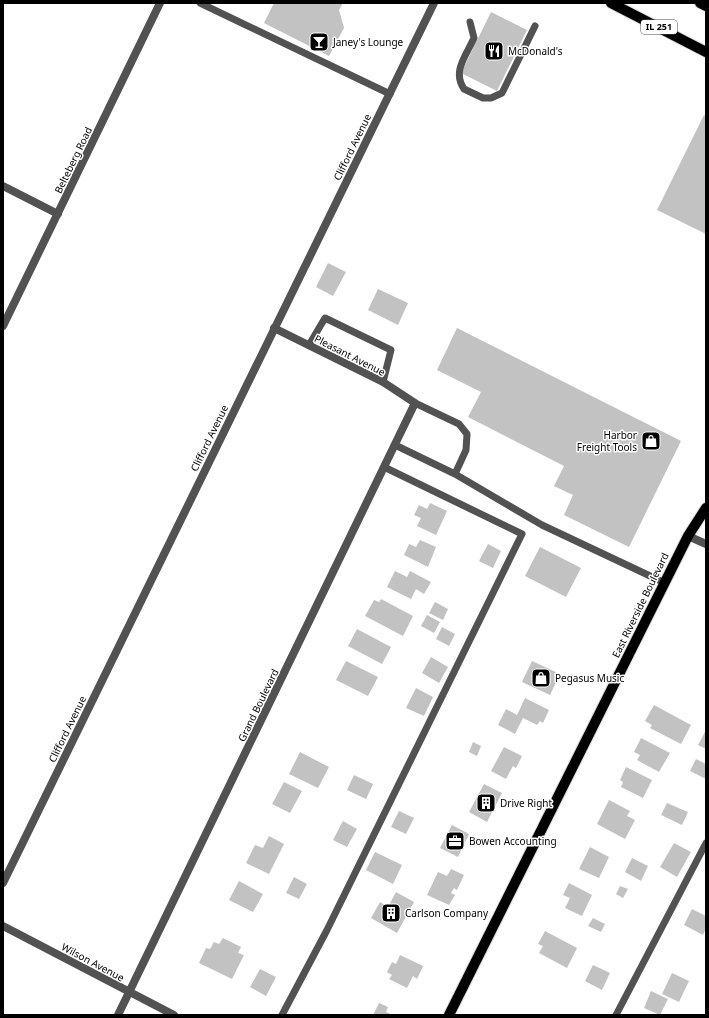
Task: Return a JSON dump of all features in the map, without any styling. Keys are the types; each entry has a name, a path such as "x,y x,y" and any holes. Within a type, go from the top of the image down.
{"main road":[{"name":"IL 251","path":"613,3 706,52"},
{"path":"700,3 706,6"},
{"name":"East Riverside Boulevard","path":"450,1015 688,536 706,508"}],"street":[{"name":"Belteberg Road","path":"3,326 160,3"},
{"name":"Clifford Avenue","path":"3,883 434,3"},
{"path":"3,186 58,214"},
{"name":"Pleasant Avenue","path":"274,328 383,382 415,403"},
{"name":"Grand Boulevard","path":"118,1015 415,403"},
{"path":"688,536 706,544"},
{"name":"Wilson Avenue","path":"3,926 129,993 174,1015"}],"lane":[{"path":"200,3 390,94"},
{"path":"470,22 474,38 458,71 458,77 464,89 483,98 491,98 502,93 535,26"},
{"path":"309,345 325,318 391,350 383,382"},
{"path":"415,403 458,424 467,434 466,450 455,474"},
{"path":"395,445 455,474 542,525 665,583"},
{"path":"282,1015 372,838 522,534 384,467"},
{"path":"616,1015 706,843"}],"building":[{"name":"Janey's Lounge","path":"274,3 343,3 339,10 344,28 329,56 264,23"},
{"name":"McDonald's","path":"491,12 527,30 497,91 461,73"},
{"path":"704,115 706,116 706,234 657,210"},
{"path":"328,263 346,272 333,296 316,287"},
{"path":"378,289 408,303 398,325 368,310"},
{"path":"457,328 681,441 629,547 564,515 573,495 554,486 564,466 468,417 481,392 437,370"},
{"path":"430,503 447,511 436,535 417,526 421,518 414,515 419,505 427,509"},
{"path":"420,540 436,547 428,567 404,555 409,544 416,547"},
{"path":"488,544 501,551 493,568 479,561"},
{"path":"540,547 581,568 566,597 525,576"},
{"path":"395,571 407,577 410,571 431,582 424,594 416,589 411,599 387,587"},
{"path":"381,599 413,616 403,636 365,616 374,600 379,602"},
{"path":"435,602 448,609 443,620 429,613"},
{"path":"427,615 440,622 434,633 421,626"},
{"path":"442,627 455,634 449,646 436,639"},
{"path":"357,629 391,647 382,664 348,646"},
{"path":"431,657 448,667 439,683 422,673"},
{"path":"346,661 378,677 368,696 336,680"},
{"name":"Pegasus Music","path":"532,661 560,674 550,695 522,682"},
{"path":"416,688 433,697 424,716 406,708"},
{"path":"525,698 549,710 543,723 540,721 537,725 523,718 515,734 498,725 506,709 517,715"},
{"path":"654,705 691,725 681,744 650,728 652,725 645,721"},
{"path":"706,730 706,749 698,745"},
{"path":"641,738 670,753 659,772 637,760 640,755 634,752"},
{"path":"473,742 481,746 477,756 469,752"},
{"path":"504,747 522,756 516,768 513,766 506,779 491,771"},
{"path":"300,752 329,767 318,788 289,774"},
{"path":"696,759 706,764 706,779 690,771"},
{"path":"626,767 652,780 643,798 621,787 623,782 620,780"},
{"path":"354,775 373,784 366,799 347,790"},
{"path":"284,782 302,791 290,813 272,804"},
{"name":"Drive Right","path":"484,784 502,793 487,822 469,812"},
{"path":"609,800 630,811 627,816 635,820 625,839 597,824"},
{"path":"667,803 688,812 682,825 661,815"},
{"path":"399,811 414,818 406,834 391,827"},
{"path":"343,821 357,829 347,847 333,840"},
{"name":"Bowen Accounting","path":"452,825 469,834 458,857 440,848"},
{"path":"269,836 284,844 269,874 246,863 255,845 263,848"},
{"path":"674,843 691,852 677,877 660,867"},
{"path":"590,847 609,857 599,878 579,869"},
{"path":"375,852 402,865 393,884 366,870"},
{"path":"632,858 648,866 641,881 625,872"},
{"path":"451,869 464,875 457,890 454,888 451,893 455,895 449,905 427,895 438,872 447,876"},
{"path":"294,877 307,884 299,899 286,893"},
{"path":"239,881 263,894 253,912 229,900"},
{"path":"569,883 592,895 582,916 565,908 570,898 563,895"},
{"path":"620,886 628,889 623,898 616,894"},
{"name":"Carlson Company","path":"396,892 414,902 397,933 371,918 380,902 388,907"},
{"path":"692,909 706,916 706,928 703,935 684,925"},
{"path":"593,918 605,924 601,932 588,926"},
{"path":"545,931 577,948 567,968 539,953 543,946 538,944"},
{"path":"223,938 241,947 238,953 244,955 232,979 199,963 206,948 210,949 214,942 219,944"},
{"path":"400,955 423,966 417,979 413,976 407,988 389,979 392,975 387,972 392,962 396,964"},
{"path":"593,965 610,973 602,990 585,981"},
{"path":"260,969 276,977 266,996 250,987"},
{"path":"672,973 689,981 679,1002 662,994"},
{"path":"651,991 668,999 660,1015 644,1008"},
{"path":"379,1003 388,1007 386,1012 393,1015 373,1015"}],"place":[{"name":"Janey's Lounge","path":"319,42"},
{"name":"McDonald's","path":"494,51"},
{"name":"Harbor Freight Tools","path":"651,441"},
{"name":"Pegasus Music","path":"541,678"},
{"name":"Drive Right","path":"486,803"},
{"name":"Bowen Accounting","path":"455,841"},
{"name":"Carlson Company","path":"391,913"}]}
